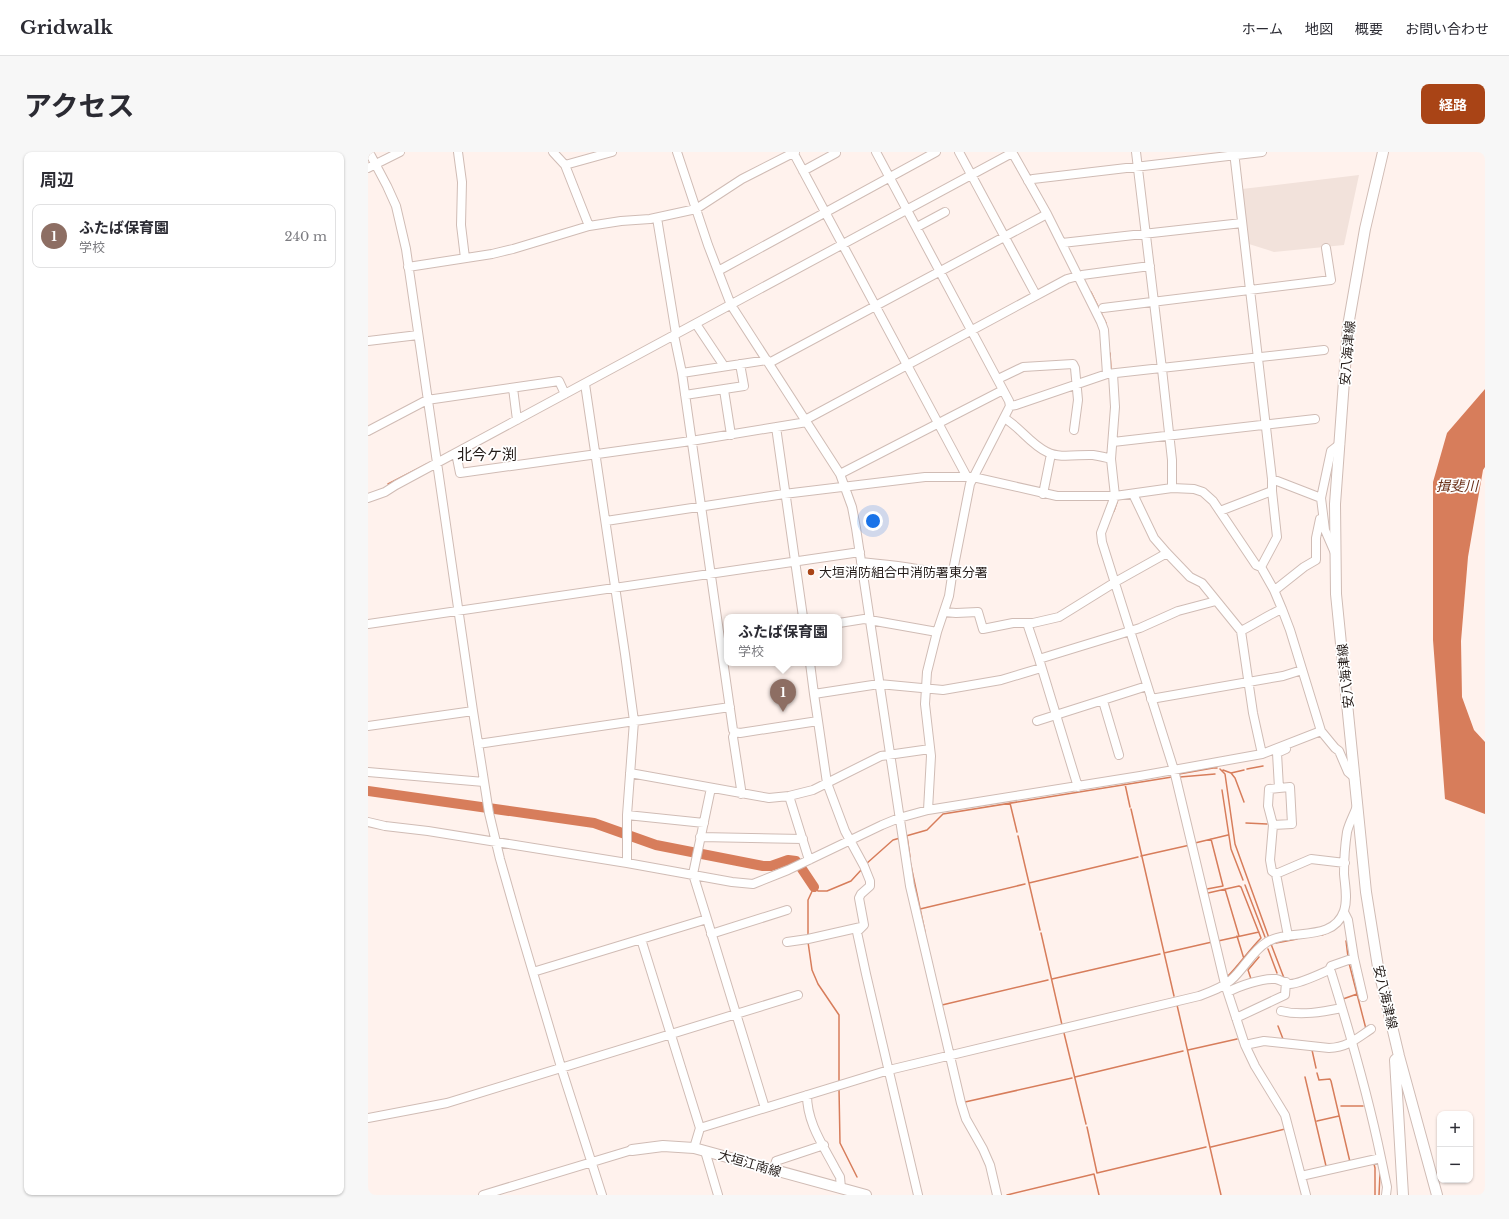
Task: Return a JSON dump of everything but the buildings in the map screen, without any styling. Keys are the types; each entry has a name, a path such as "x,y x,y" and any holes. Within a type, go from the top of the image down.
{"main road":[{"name":"安八海津線","path":"1383,152 1365,229 1348,326 1336,504 1336,594 1356,778 1366,892 1378,966 1399,1056 1437,1195"},
{"path":"1399,1056 1395,1060 1403,1195"},
{"name":"大垣江南線","path":"632,1150 662,1146 694,1148 844,1191 866,1195"}],"street":[{"path":"369,152 372,166 387,186 396,206 402,231 478,744 496,842 561,1067 602,1195"},
{"path":"372,166 400,152"},
{"path":"458,152 462,182 461,224 465,258"},
{"path":"553,152 565,165 589,226"},
{"path":"565,165 612,152"},
{"path":"677,152 731,305 840,474 852,507 910,886 961,1103 966,1119 990,1165 997,1195"},
{"path":"408,267 513,249 589,226 657,218 696,209 742,179 794,152 907,365 970,477"},
{"path":"876,152 998,379 1010,406 970,477 970,484 952,576 950,596 937,632 927,672 925,704 931,756 928,810"},
{"path":"718,271 936,152"},
{"path":"959,152 1036,295"},
{"path":"1136,152 1172,460 1172,488"},
{"path":"1028,182 1033,179 1234,154 1262,152"},
{"path":"803,171 836,153"},
{"path":"368,498 385,492 731,305 906,208 1012,153 1047,214 1104,330 1115,407 1111,459 1115,496 1101,533 1102,542 1174,770 1226,988 1245,1045 1255,1066 1285,1115 1306,1195"},
{"path":"1234,154 1266,425 1277,537 1261,567"},
{"path":"917,227 945,212"},
{"path":"682,373 724,366 768,362 1047,214"},
{"path":"657,218 682,373 710,574 723,639"},
{"path":"1062,243 1242,223"},
{"path":"1104,308 1331,280 1326,248"},
{"path":"456,453 460,473 731,435 806,421 1067,279 1078,275 1150,266"},
{"path":"696,324 724,366"},
{"path":"368,341 418,335"},
{"path":"1010,406 1110,374 1324,350"},
{"path":"685,395 744,386 740,364"},
{"path":"998,379 1023,367 1073,364 1075,368 1078,400 1074,430"},
{"path":"368,431 427,400 559,381 565,394"},
{"path":"585,384 634,721 627,815 627,862"},
{"path":"513,388 517,420"},
{"path":"724,390 731,435"},
{"path":"840,474 1003,390"},
{"path":"1004,418 1010,421 1033,444 1051,454 1058,456 1094,455 1111,459"},
{"path":"1113,442 1315,419"},
{"path":"776,427 784,494 803,614"},
{"path":"1275,590 1304,567 1316,560 1316,538 1319,530 1321,501 1330,451 1340,444"},
{"path":"1043,494 1051,454"},
{"path":"606,521 784,494 925,477 970,477 1057,496 1115,496 1172,488 1194,489 1202,492 1213,501 1256,565 1261,567 1275,590 1290,630 1321,731 1335,748 1340,751 1348,772 1356,778"},
{"path":"1272,479 1321,501"},
{"path":"1220,511 1272,491"},
{"path":"1133,494 1154,538 1190,577 1202,583 1241,631 1248,682 1262,754"},
{"path":"1321,501 1325,530 1335,554"},
{"path":"368,624 860,552"},
{"path":"944,612 978,612 984,629 1059,617 1167,553"},
{"path":"861,562 925,569 952,576"},
{"path":"1039,659 1130,631 1178,611 1216,601"},
{"path":"1241,631 1260,622 1269,614 1282,610"},
{"path":"842,623 864,619 937,632"},
{"path":"1027,623 1078,787"},
{"path":"726,666 733,730 735,732 733,737 741,794"},
{"path":"810,666 827,783 850,841 864,866 870,882 870,886 861,894 859,898 864,925 857,932 918,1195"},
{"path":"814,694 879,684 942,690 987,683 1041,668"},
{"path":"1151,699 1283,676 1302,670"},
{"path":"1037,721 1147,686"},
{"path":"1103,701 1119,755"},
{"path":"478,744 730,707"},
{"path":"368,726 473,711"},
{"path":"735,732 740,733 818,721"},
{"path":"368,822 384,826 627,862 732,882 753,884 899,818 928,810 1078,787 1262,754 1321,731"},
{"path":"1279,788 1277,753 1292,746 1292,742"},
{"path":"630,773 769,798 789,796 813,790 881,756 930,749"},
{"path":"368,772 484,782"},
{"path":"1273,825 1292,824 1290,787 1268,789 1268,806 1273,825 1270,860 1272,871 1276,874 1288,936"},
{"path":"711,788 693,874 765,1108"},
{"path":"789,796 809,860"},
{"path":"1226,988 1231,980 1266,943 1276,938 1328,929 1337,922 1344,912 1346,899 1345,863 1348,831 1358,806"},
{"path":"627,815 704,823"},
{"path":"700,837 803,839"},
{"path":"1276,874 1311,859 1345,863"},
{"path":"711,934 787,910"},
{"path":"1344,912 1348,920 1354,958 1363,996"},
{"path":"533,972 707,919"},
{"path":"787,942 808,939 861,927"},
{"path":"642,939 700,1128 694,1148"},
{"path":"700,1128 889,1070 950,1055 1199,996 1226,988 1275,979 1290,984 1298,982 1329,970 1331,966 1354,958"},
{"path":"1329,970 1331,972 1363,1080 1386,1175 1386,1195"},
{"path":"1236,1018 1285,995 1286,982"},
{"path":"368,1118 447,1103 798,995"},
{"path":"1281,1011 1292,1014 1319,1012 1342,1008"},
{"path":"1245,1045 1264,1041 1329,1048 1340,1047 1352,1042 1371,1028"},
{"path":"808,1095 811,1123 840,1177 844,1191"},
{"path":"774,1170 776,1161 824,1145"},
{"path":"482,1195 632,1150"},
{"path":"705,1151 718,1195"},
{"path":"1301,1176 1381,1158"}],"shaded area":[{"path":"1359,175 1344,245 1274,252 1249,244 1242,189"}],"water":[{"name":"揖斐川","path":"1485,389 1485,467 1483,470 1468,557 1461,641 1462,697 1474,730 1485,742 1485,814 1445,799 1433,640 1433,482 1447,433"}],"waterway":[{"path":"1091,292 1106,323"},
{"path":"1110,353 1111,369"},
{"path":"388,484 427,464"},
{"path":"1114,511 1118,499"},
{"path":"1247,769 1263,766"},
{"path":"1179,774 1217,768"},
{"path":"1220,769 1225,774 1235,844 1269,938"},
{"path":"1223,770 1231,773 1244,770"},
{"path":"1231,773 1235,778 1244,802"},
{"path":"1180,777 1215,774"},
{"path":"906,836 927,830 943,814 1172,777"},
{"path":"1125,784 1130,807"},
{"path":"1222,790 1231,849 1243,880"},
{"path":"368,791 594,823 656,845 763,866 771,866 788,860 796,861"},
{"path":"1010,803 1017,832"},
{"path":"1131,809 1174,996"},
{"path":"1246,823 1267,824"},
{"path":"1195,843 1228,835"},
{"path":"907,836 910,857"},
{"path":"1018,836 1040,930"},
{"path":"866,864 893,840 900,838"},
{"path":"1207,889 1223,886 1211,839"},
{"path":"1141,856 1190,845"},
{"path":"1029,883 1138,857"},
{"path":"910,861 925,932"},
{"path":"800,866 814,887"},
{"path":"808,937 808,900 814,887 818,891 827,891 851,881 862,869"},
{"path":"920,909 1025,884"},
{"path":"1245,885 1265,937"},
{"path":"1208,893 1239,886 1241,887 1261,938 1227,977"},
{"path":"1225,889 1239,936"},
{"path":"1322,935 1333,930"},
{"path":"1218,941 1259,932"},
{"path":"1041,933 1062,1025"},
{"path":"1237,936 1244,959"},
{"path":"1276,943 1297,939"},
{"path":"1346,941 1348,957"},
{"path":"808,942 812,970 818,984 839,1015 839,1082"},
{"path":"1164,953 1212,942"},
{"path":"1271,944 1284,978"},
{"path":"1268,949 1277,973"},
{"path":"1052,979 1160,954"},
{"path":"1251,979 1248,970 1259,957"},
{"path":"1349,963 1366,1029"},
{"path":"942,1005 1048,980"},
{"path":"1343,999 1357,994"},
{"path":"1177,1005 1221,1195"},
{"path":"1278,1026 1283,1039"},
{"path":"1064,1033 1086,1124"},
{"path":"1188,1050 1237,1039"},
{"path":"1312,1050 1316,1068"},
{"path":"1075,1077 1183,1051"},
{"path":"1317,1073 1319,1080 1330,1079 1331,1081 1350,1162"},
{"path":"1305,1077 1326,1166"},
{"path":"965,1102 1072,1078"},
{"path":"839,1089 840,1143 857,1177"},
{"path":"1341,1106 1363,1106"},
{"path":"1317,1121 1339,1116"},
{"path":"1087,1127 1097,1173 1206,1147"},
{"path":"1211,1147 1285,1129"},
{"path":"1374,1164 1375,1195"},
{"path":"1379,1195 1380,1173"},
{"path":"1007,1195 1094,1174 1099,1195"}],"place":[{"name":"大垣消防組合中消防署東分署","path":"811,572"},
{"name":"ふたば保育園","path":"783,712"}],"district":[{"name":"北今ケ渕","path":"487,455"}]}
